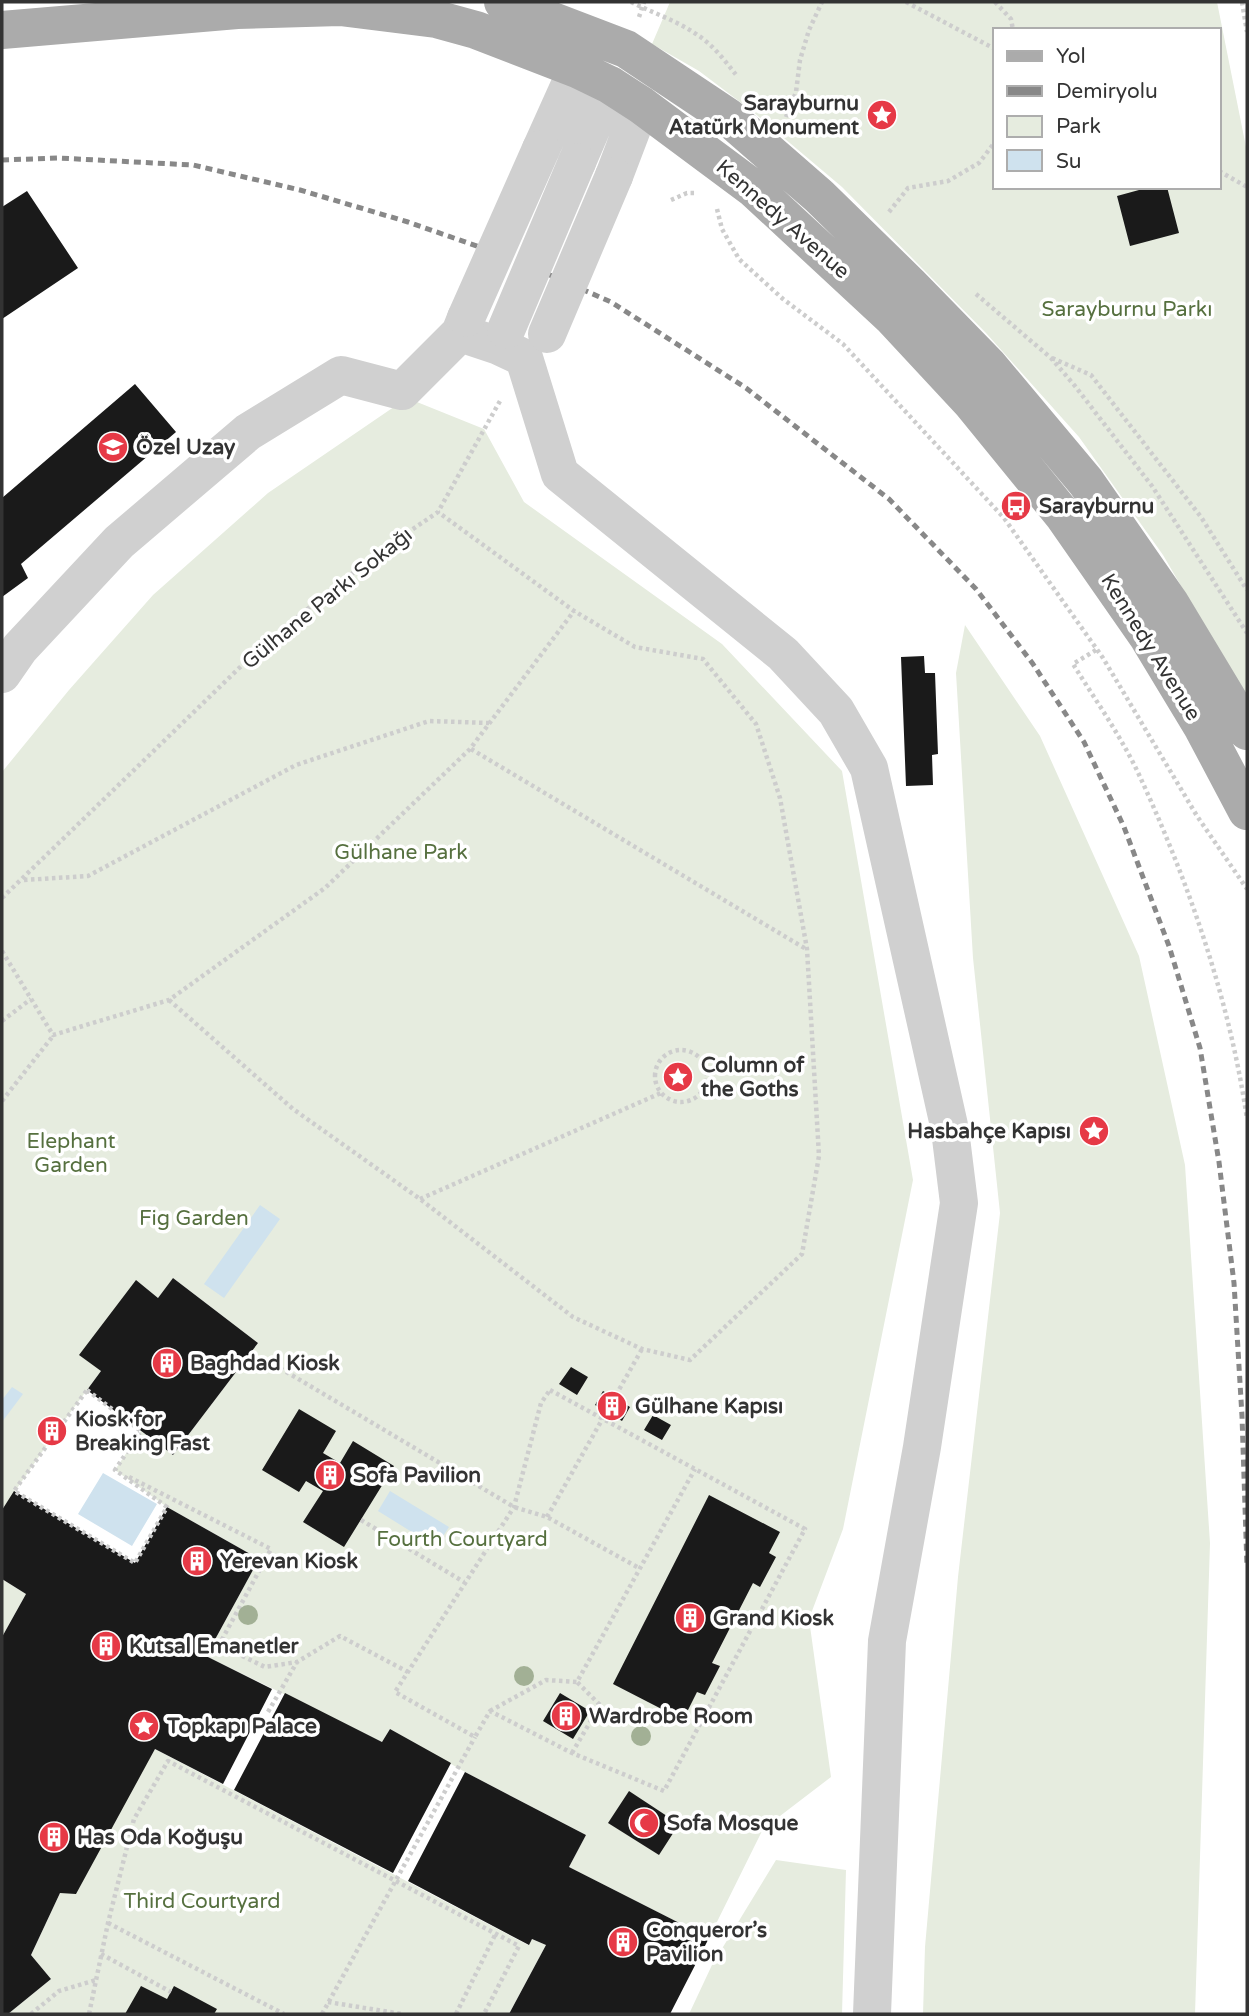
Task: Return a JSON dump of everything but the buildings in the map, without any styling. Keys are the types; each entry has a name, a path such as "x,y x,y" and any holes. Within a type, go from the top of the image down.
{"main road":[{"name":"Kennedy Avenue","path":"503,2 626,50 728,117 819,196 909,284 988,365 1086,482 1170,603 1247,731"},
{"name":"Kennedy Avenue","path":"2,30 236,6 340,7 436,19 476,30 609,86 754,189 892,317 971,402 1063,515 1148,637 1203,729 1247,811"},
{"path":"626,50 640,83 609,86 589,57 600,51 626,50"}],"street":[{"path":"2,674 20,648 119,541 248,432 341,375 402,391 463,326 541,149 609,86"},
{"path":"609,86 577,162 519,342 560,474 783,654 836,711 869,768 950,1130 959,1203 922,1447 887,1641 872,2014"},
{"path":"519,342 614,176 609,86"},
{"path":"463,326 519,342"}],"path":[{"path":"631,2 642,7"},
{"path":"785,119 796,92 800,60 808,30 822,2"},
{"path":"906,2 993,48"},
{"path":"995,2 1011,19 1013,28"},
{"path":"1241,2 1247,32"},
{"path":"889,212 908,188 948,181 979,163 993,145"},
{"path":"1221,172 1247,187"},
{"path":"671,200 687,193 700,193"},
{"path":"716,205 722,229 739,259 783,299 843,344 1004,518 1096,650 1197,816 1247,889"},
{"name":"Gülhane Parkı Sokağı","path":"2,898 266,642 382,550 438,512 519,342"},
{"path":"1051,358 1091,375 1200,517 1247,590"},
{"path":"169,1000 293,1109 420,1199 573,1317 642,1349 690,1360 802,1254 819,1156 807,949 780,798 756,724 703,659 635,647 574,611 438,512"},
{"path":"2,1101 53,1035 169,1000 325,888 470,749 574,611"},
{"path":"1096,650 1073,664 1140,776 1181,876 1211,959 1242,1087 1247,1119"},
{"path":"23,880 88,876 296,765 429,721 489,723"},
{"path":"470,749 807,949"},
{"path":"2,951 53,1035"},
{"path":"2,1021 31,999"},
{"path":"684,1050 699,1058 706,1073 703,1089 698,1095 684,1102 667,1098 661,1093 655,1077 656,1068 666,1054 684,1050"},
{"path":"420,1199 661,1093"},
{"path":"547,1517 642,1349"},
{"path":"268,1361 514,1507 547,1517 639,1568"},
{"path":"87,1390 141,1431 115,1470 167,1507 135,1563 14,1491 87,1390"},
{"path":"475,1737 395,1692 514,1507 541,1403 550,1390 805,1529 664,1791 572,1754 490,1711"},
{"path":"577,1682 695,1469"},
{"path":"115,1470 271,1549 219,1646 265,1667 297,1662 340,1636 408,1672"},
{"path":"361,1520 464,1582"},
{"path":"268,1712 297,1662"},
{"path":"322,2014 490,1711 545,1681 577,1682 600,1705 572,1754"},
{"path":"89,2014 134,1819 168,1761 519,1946 484,2014"},
{"path":"108,1923 284,2014"},
{"path":"456,2014 496,1933"},
{"path":"101,1954 171,1992"},
{"path":"31,2014 59,1992 96,1980"},
{"path":"328,2002 402,2014"}],"green space":[{"name":"Sarayburnu Parkı","path":"670,2 1217,2 1247,152 1247,699 1163,555 1079,437 986,333 842,187 752,111 699,71 652,44"},
{"name":"Gülhane Park","path":"407,398 484,429 524,502 722,644 842,771 913,1180 843,1529 809,1619 831,1777 763,1829 709,1938 569,1867 586,1835 465,1772 390,1729 382,1742 206,1656 259,1559 167,1507 115,1470 141,1431 173,1455 258,1343 173,1278 158,1298 136,1281 101,1371 61,1425 54,1420 42,1437 49,1442 2,1510 2,772 69,690 153,595 268,493"},
{"path":"965,625 1040,736 1139,956 1185,1165 1210,1543 1195,2014 923,2014 925,1947 958,1577 1000,1213 973,958 956,673"},
{"path":"2,1579 26,1594 2,1637"},
{"name":"Third Courtyard","path":"155,1749 528,1945 532,1939 546,1945 509,2014 8,2014 51,1979 31,1955 60,1893"},
{"path":"776,1860 846,1870 842,2014 689,2014 712,1965"}],"water":[{"path":"260,1205 280,1219 224,1298 204,1284"},
{"path":"12,1387 23,1394 2,1422 2,1400"},
{"path":"103,1473 157,1504 132,1546 78,1514"},
{"path":"390,1491 449,1527 436,1547 378,1511"}],"railway":[{"path":"2,160 58,158 193,165 300,190 408,222 511,258 611,302 746,388 889,499 976,589 1033,664 1084,742 1124,827 1169,946 1200,1048 1219,1162 1234,1283 1247,1567"}],"place":[{"name":"Sarayburnu Atatürk Monument","path":"882,115"},
{"name":"Özel Uzay","path":"113,447"},
{"name":"Sarayburnu","path":"1016,506"},
{"name":"Column of the Goths","path":"678,1077"},
{"name":"Hasbahçe Kapısı","path":"1094,1131"},
{"name":"Baghdad Kiosk","path":"167,1363"},
{"name":"Gülhane Kapısı","path":"612,1406"},
{"name":"Kiosk for Breaking Fast","path":"52,1431"},
{"name":"Sofa Pavilion","path":"330,1475"},
{"name":"Yerevan Kiosk","path":"197,1561"},
{"name":"Grand Kiosk","path":"690,1618"},
{"name":"Kutsal Emanetler","path":"106,1646"},
{"name":"Wardrobe Room","path":"566,1716"},
{"name":"Topkapı Palace","path":"144,1726"},
{"name":"Sofa Mosque","path":"644,1823"},
{"name":"Has Oda Koğuşu","path":"54,1837"},
{"name":"Conqueror’s Pavilion","path":"623,1942"}],"park label":[{"name":"Elephant Garden","path":"71,1153"},
{"name":"Fig Garden","path":"194,1218"},
{"name":"Fourth Courtyard","path":"462,1539"}]}
